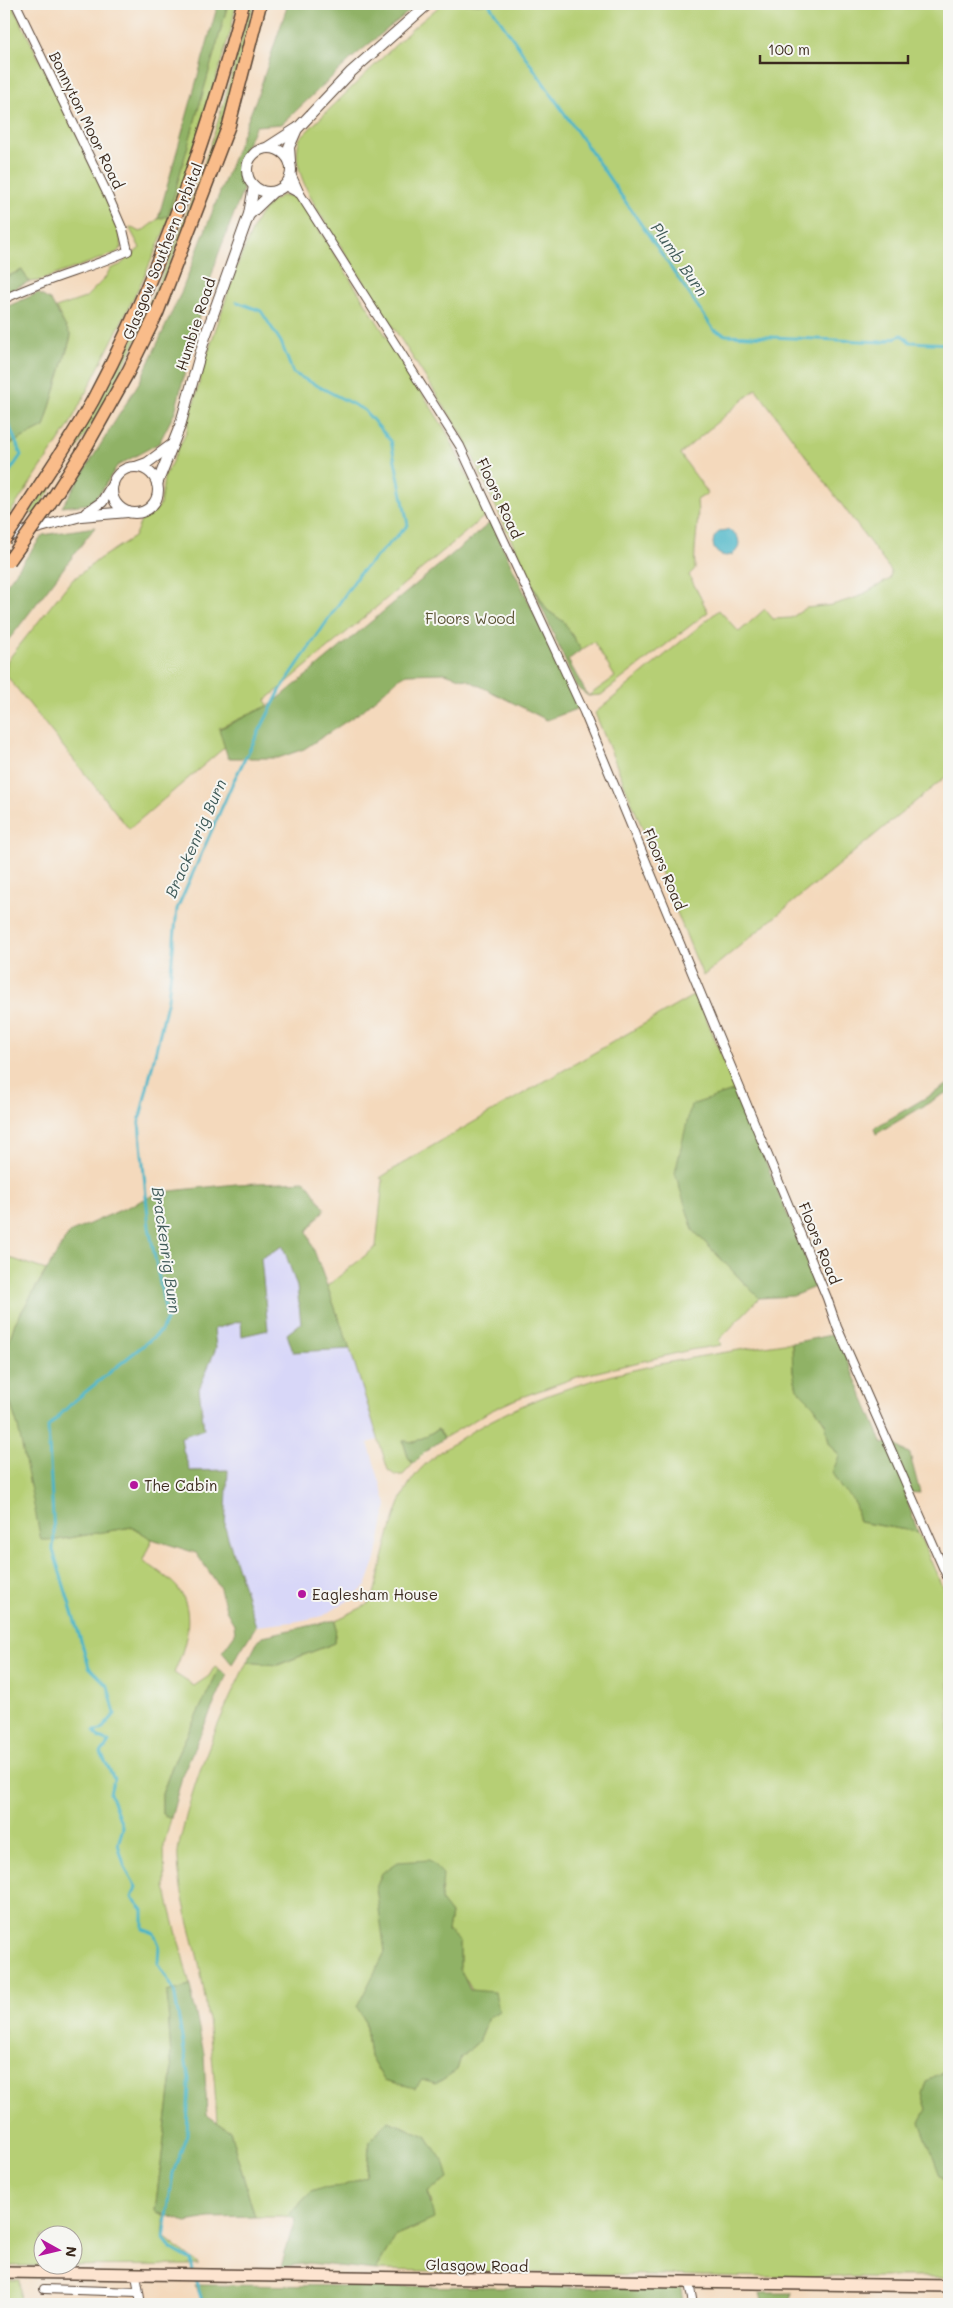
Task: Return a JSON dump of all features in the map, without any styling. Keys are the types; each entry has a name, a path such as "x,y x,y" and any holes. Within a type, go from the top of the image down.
{"highway":[{"name":"Glasgow Southern Orbital","path":"4,538 19,518 92,401 140,303 179,210 198,156 219,92 243,4"},
{"name":"Glasgow Southern Orbital","path":"6,565 48,506 87,445 128,372 157,313 229,126 260,4"}],"main road":[{"name":"Glasgow Road","path":"4,2272 949,2286"}],"street":[{"name":"Bonnyton Moor Road","path":"4,299 26,288 93,265 128,250 123,230 106,191 16,4"},
{"path":"297,129 289,147 291,174 285,186 273,192 266,192 254,186 247,173 247,166 255,153 297,129 351,72 428,4"},
{"path":"268,147 281,151 290,161"},
{"name":"Floors Road","path":"291,174 300,194 460,446 584,712 732,1065 837,1327 949,1581"},
{"name":"Humbie Road","path":"157,484 180,426 204,337 249,214 254,186"},
{"name":"Floors Road","path":"285,186 300,194"},
{"name":"Humbie Road","path":"249,214 273,192"},
{"name":"Humbie Road","path":"135,467 147,464 172,444"},
{"path":"4,538 81,516 143,512 151,506 158,492 157,484 148,472 135,467 123,471 114,481 102,502 81,516"},
{"path":"114,481 113,493 115,500 121,508 128,512"},
{"path":"136,2275 141,2304"},
{"path":"690,2283 693,2304"},
{"path":"44,2289 138,2292"}],"shaded area":[{"path":"284,1246 297,1287 301,1323 287,1334 293,1352 350,1349 378,1440 368,1443 387,1505 376,1559 366,1586 351,1599 323,1616 293,1622 256,1626 225,1528 228,1470 190,1471 181,1437 204,1428 199,1389 216,1348 214,1329 242,1321 268,1330 261,1258"}],"green space":[{"path":"4,4 12,4 102,186 119,231 122,247 116,253 38,281 29,282 22,270 4,278"},
{"path":"218,4 228,4 168,216 158,219"},
{"path":"228,4 236,4 231,30 179,198 143,279 69,426 4,522 4,447 44,427 71,337 56,308 85,298 105,278 110,269 120,265 140,248 129,227 141,232 158,219 168,216"},
{"path":"250,4 254,4 228,102 213,150 178,246 137,339 96,417 35,513 29,514 87,423 153,296 180,232 214,135"},
{"path":"288,4 418,4 352,58 282,124 256,126 238,162 243,190 218,255 199,316 175,412 159,443 117,466 101,492 88,504 62,507 140,381 181,293 258,94"},
{"path":"442,4 949,4 949,774 703,976 595,713 719,610 739,632 765,609 773,619 791,618 806,608 832,605 858,597 890,579 891,571 756,389 680,454 708,493 697,500 698,518 695,569 689,575 708,612 601,695 588,696 615,677 594,642 581,650 564,622 547,610 529,578 462,434 318,211 301,176 297,157 300,138 412,29"},
{"path":"281,196 292,196 303,204 446,431 486,515 266,700 268,706 219,728 225,747 129,829 6,675 7,661 70,582 99,559 134,537 142,519 152,515 160,505 164,478 186,433 205,361 237,266 258,217 271,202"},
{"path":"22,270 29,282 4,293 4,278"},
{"path":"38,293 51,301 71,336 44,427 4,447 4,308"},
{"name":"Floors Wood","path":"491,522 579,708 547,720 468,680 444,673 407,674 398,679 362,711 304,749 278,758 228,758 219,729 272,704"},
{"path":"95,527 4,645 4,588 43,535"},
{"path":"529,578 547,610 564,622 581,650 568,660 588,696 576,686"},
{"path":"696,994 736,1090 691,1105 693,1230 759,1298 719,1340 721,1345 690,1350 580,1376 516,1399 490,1411 444,1438 438,1429 415,1442 403,1441 408,1457 413,1464 403,1475 395,1475 388,1470 350,1349 327,1286 376,1247 383,1180 380,1178"},
{"path":"949,1084 949,1091 876,1134 874,1128"},
{"path":"736,1090 817,1286 793,1296 759,1298 693,1230 675,1173 691,1105"},
{"path":"306,1181 325,1209 307,1231 350,1349 293,1352 287,1334 301,1323 297,1287 283,1246 261,1258 268,1330 242,1336 241,1321 214,1329 216,1348 199,1389 204,1429 181,1437 190,1471 228,1470 225,1528 256,1626 232,1664 222,1652 235,1634 234,1624 227,1612 219,1586 196,1553 152,1539 132,1527 57,1540 41,1540 18,1427 4,1384 4,1357 15,1323 69,1233 161,1192 236,1184"},
{"path":"4,1256 46,1270 15,1323 4,1357"},
{"path":"836,1334 883,1444 892,1442 910,1455 920,1493 904,1492 918,1532 859,1522 854,1501 841,1488 832,1473 839,1456 829,1442 825,1423 814,1406 797,1389 793,1371 792,1343"},
{"path":"792,1343 793,1371 797,1389 814,1406 825,1423 829,1442 839,1456 841,1488 854,1501 859,1522 918,1532 949,1602 949,2071 942,2073 922,2094 927,2109 939,2173 949,2186 949,2277 767,2277 376,2270 396,2236 418,2227 432,2203 428,2191 444,2164 426,2136 388,2121 370,2140 366,2176 343,2186 323,2188 311,2192 287,2217 255,2217 230,2131 217,2122 213,2062 206,2003 199,1963 183,1898 178,1855 188,1807 202,1765 247,1662 278,1665 335,1643 336,1620 367,1605 374,1594 395,1517 407,1488 414,1477 422,1467 438,1454 491,1421 530,1402 571,1387 613,1375 656,1365","holes":["443,1888 440,1901 451,1914 448,1931 460,1942 460,1969 488,2018 478,2042 461,2057 457,2070 422,2080 384,2080 370,2056 365,2021 373,1977 385,1952 383,1928"]},
{"path":"4,1384 57,1540 132,1527 152,1539 143,1560 177,1587 187,1607 188,1619 185,1641 174,1673 194,1686 209,1676 215,1666 219,1669 173,1764 162,1794 162,1814 171,1818 164,1845 165,1887 190,1986 167,1992 172,2075 155,2211 165,2215 163,2236 199,2265 82,2266 82,2226 32,2226 32,2266 4,2266"},
{"path":"438,1429 444,1438 413,1464 408,1457 403,1441 415,1442"},
{"path":"336,1620 335,1643 277,1665 247,1662 263,1636"},
{"path":"219,1669 227,1675 183,1773 171,1818 162,1814 162,1794 173,1764"},
{"path":"429,1860 443,1874 441,1901 451,1914 448,1931 460,1942 460,1969 470,1990 495,1992 499,2011 488,2018 478,2042 461,2057 457,2070 436,2084 422,2080 415,2088 384,2080 370,2056 365,2021 357,2007 385,1952 376,1888 382,1873 398,1862"},
{"path":"190,1986 204,2054 207,2115 230,2131 255,2217 209,2218 186,2222 155,2211 172,2075 167,1992"},
{"path":"949,2071 949,2186 939,2173 920,2122 927,2109 922,2094 926,2081"},
{"path":"388,2121 426,2136 445,2164 449,2179 428,2191 434,2219 396,2236 376,2270 309,2263 281,2267 295,2219 287,2217 311,2192 323,2188 343,2186 366,2176 370,2140"},
{"path":"4,2280 19,2280 21,2304 4,2304"},
{"path":"194,2285 681,2288 683,2303 206,2304"},
{"path":"760,2293 792,2293 790,2304 763,2304"}],"water":[{"path":"726,530 735,534 739,543 735,552 726,556 717,552 713,543 717,534"}],"waterway":[{"name":"Plumb Burn","path":"489,4 714,330 726,335 883,342 902,335 910,342 949,344"},
{"name":"Brackenrig Burn","path":"193,2272 191,2260 172,2249 164,2239 173,2173 187,2135 189,2080 174,1990 158,1963 159,1945 154,1933 143,1929 143,1910 132,1897 136,1887 125,1868 118,1844 123,1828 110,1793 114,1779 101,1753 109,1742 99,1738 94,1731 101,1730 115,1714 108,1686 89,1667 53,1550 54,1535 48,1427 73,1402 161,1331 167,1319 149,1227 139,1122 168,999 177,909 234,780 281,689 359,574 408,525 391,441 364,410 293,373 281,342 261,311 237,302"},
{"path":"4,412 21,455 4,480"},
{"name":"Brackenrig Burn","path":"195,2278 203,2304"}],"place":[{"name":"The Cabin","path":"134,1485"},
{"name":"Eaglesham House","path":"302,1594"}]}
